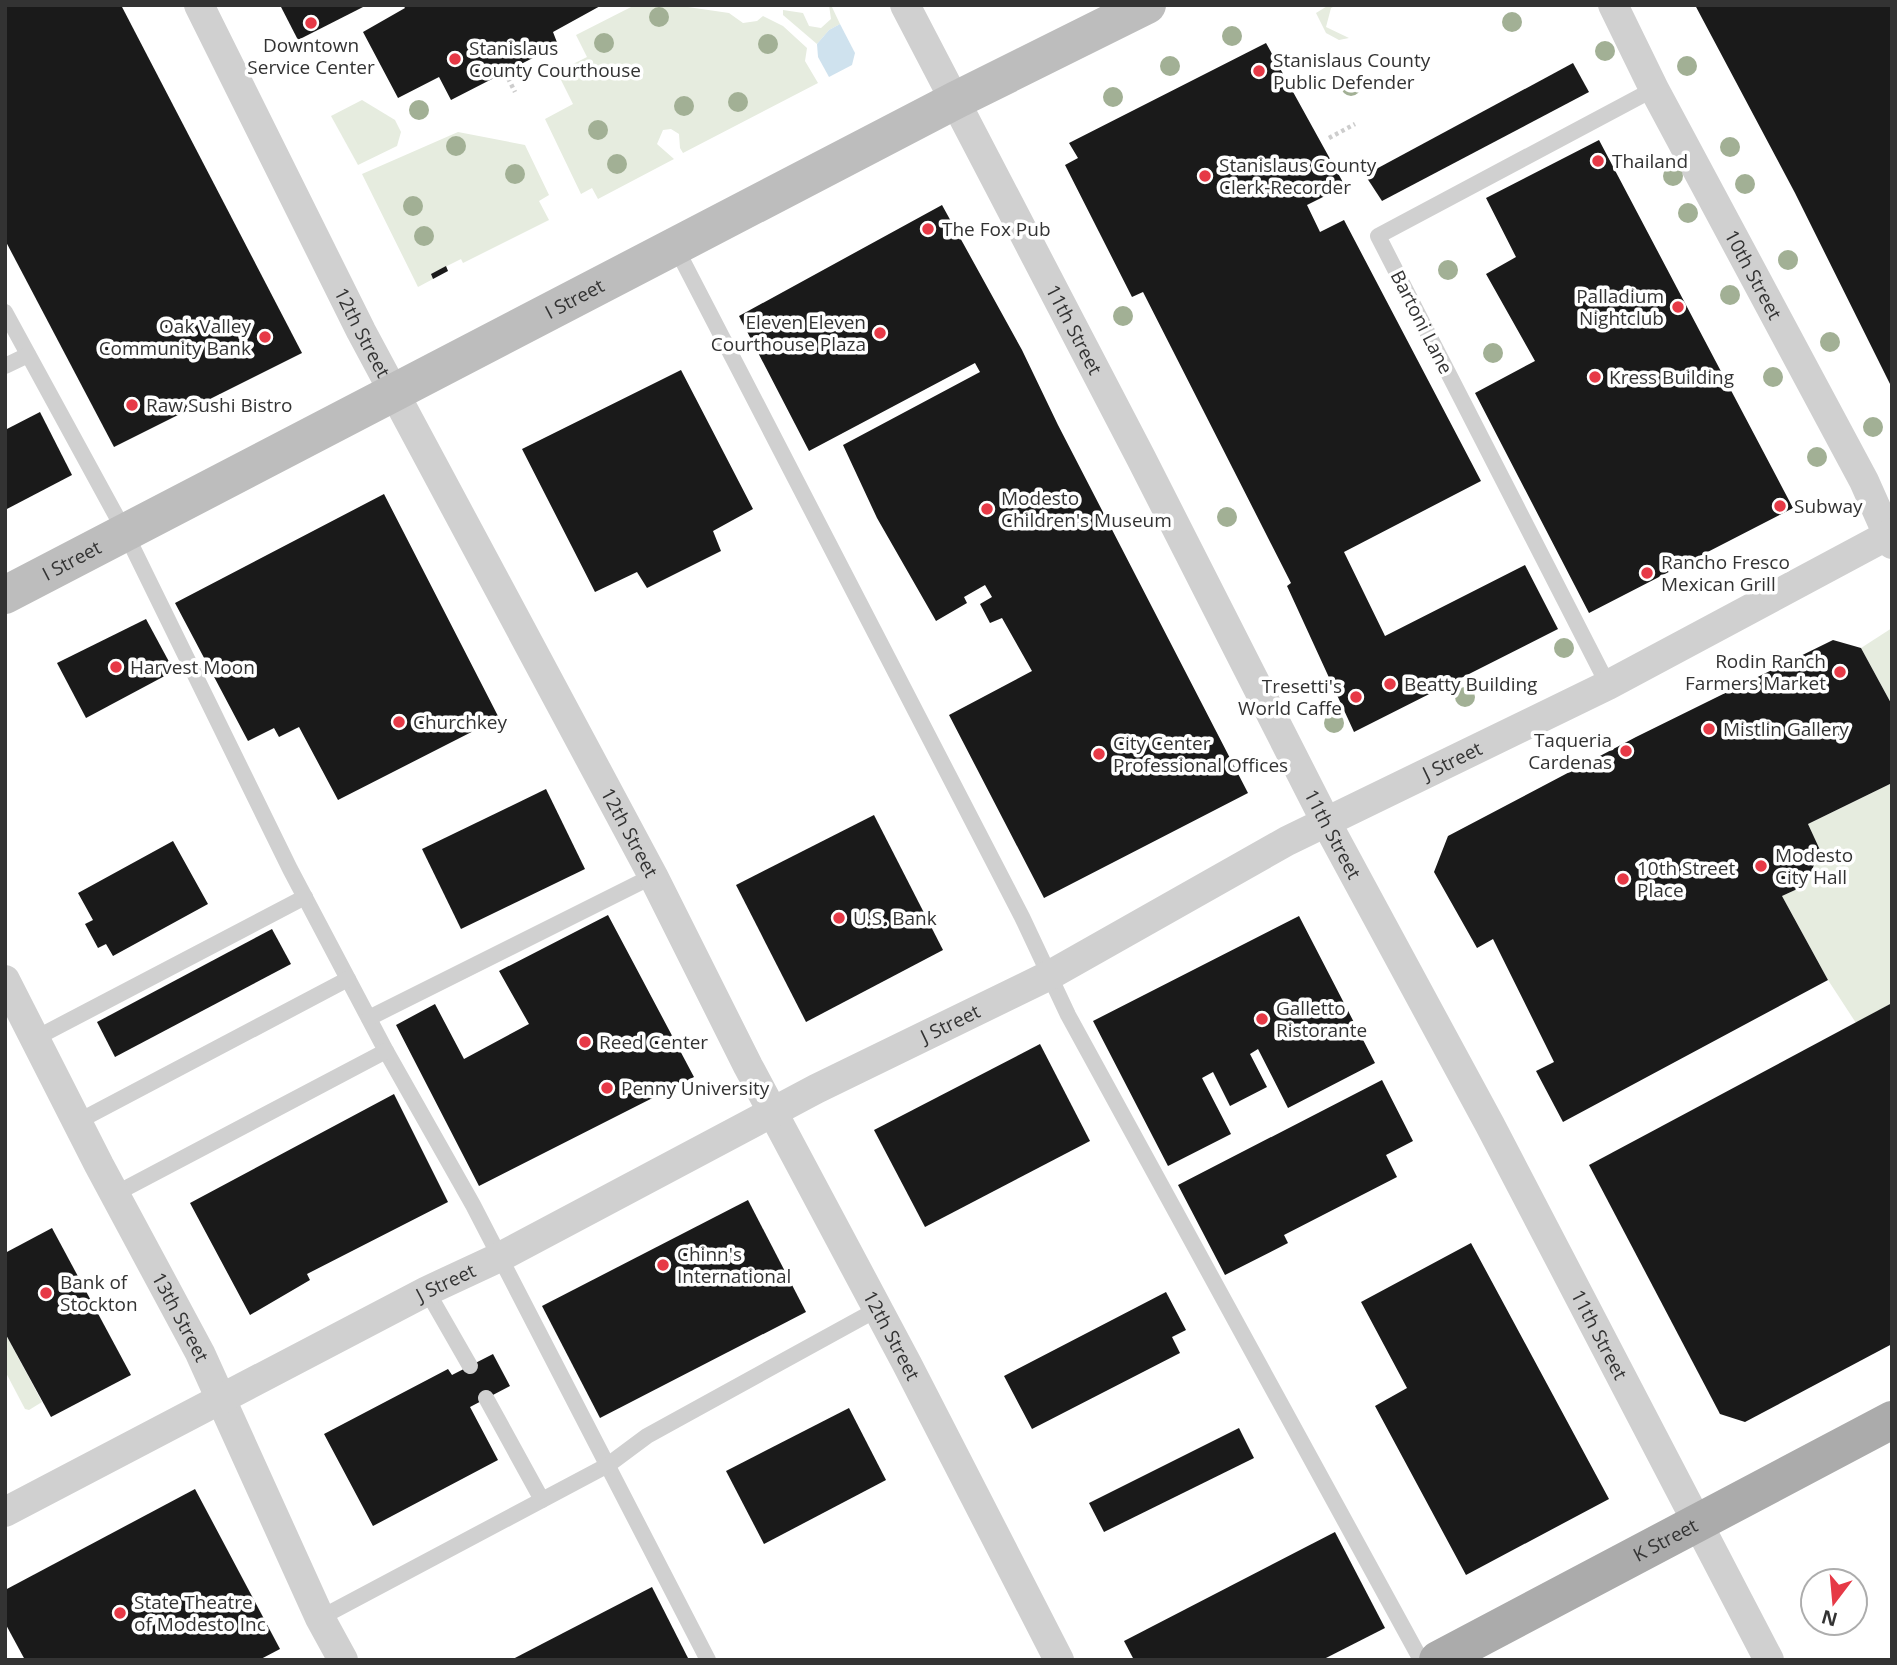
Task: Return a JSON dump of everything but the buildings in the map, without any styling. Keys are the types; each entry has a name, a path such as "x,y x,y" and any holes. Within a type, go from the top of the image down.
{"main road":[{"name":"K Street","path":"1438,1660 1892,1420"}],"street":[{"name":"12th Street","path":"199,5 394,393 653,876 1059,1660"},
{"name":"11th Street","path":"905,5 1326,822 1360,880 1769,1660"},
{"name":"I Street","path":"5,595 956,100 1147,5"},
{"name":"10th Street","path":"1613,5 1654,89 1864,481 1890,538"},
{"name":"J Street","path":"5,1512 428,1291 500,1257 774,1112 1050,975 1326,822 1608,685 1890,538"},
{"name":"13th Street","path":"5,980 200,1353 320,1618 343,1660"}],"lane":[{"name":"Bartoni Lane","path":"1608,685 1378,236 1654,89"},
{"path":"676,248 1050,975 1068,1015 1172,1210 1421,1660"},
{"path":"5,312 125,532 305,897 386,1051 500,1257 708,1660"},
{"path":"5,366 28,355"},
{"path":"369,1018 653,876"},
{"path":"36,1038 305,897"},
{"path":"77,1122 348,979"},
{"path":"115,1194 386,1051"},
{"path":"428,1291 470,1366"},
{"path":"320,1618 608,1465 647,1436 876,1310"},
{"path":"486,1398 542,1500"}],"path":[{"path":"505,72 515,92"},
{"path":"1329,138 1355,124"}],"shaded area":[{"path":"635,5 674,5 729,13 743,23 757,21 763,16 783,26 807,48 805,61 818,83 683,153 679,134 671,129 663,130 657,144 674,159 598,199 592,188 581,194 545,119 573,104 557,72 587,57 576,35"},
{"path":"829,5 840,24 829,30 817,44 783,15 783,10 803,13 809,26 821,28 831,19"},
{"path":"1329,5 1337,5 1331,8 1326,27 1349,38 1339,40 1326,33 1316,13"},
{"path":"362,100 395,120 401,132 397,146 358,165 331,116"},
{"path":"458,132 525,145 549,195 539,201 549,220 463,263 461,259 431,274 433,279 418,287 362,174"},
{"path":"1892,628 1892,705 1861,648"},
{"path":"1892,783 1892,1003 1856,1023 1828,980 1782,896 1806,885 1820,851 1808,824"},
{"path":"5,1333 42,1402 29,1410 25,1409 5,1371"}],"water":[{"path":"840,24 855,53 852,65 829,77 818,57 817,44 829,30"}],"place":[{"name":"Downtown Service Center","path":"311,23"},
{"name":"Stanislaus County Courthouse","path":"455,59"},
{"name":"Stanislaus County Public Defender","path":"1259,71"},
{"name":"Thailand","path":"1598,161"},
{"name":"Stanislaus County Clerk-Recorder","path":"1205,176"},
{"name":"The Fox Pub","path":"928,229"},
{"name":"Palladium Nightclub","path":"1678,307"},
{"name":"Eleven Eleven Courthouse Plaza","path":"880,333"},
{"name":"Oak Valley Community Bank","path":"265,337"},
{"name":"Kress Building","path":"1595,377"},
{"name":"Raw Sushi Bistro","path":"132,405"},
{"name":"Subway","path":"1780,506"},
{"name":"Modesto Children's Museum","path":"987,509"},
{"name":"Rancho Fresco Mexican Grill","path":"1647,573"},
{"name":"Harvest Moon","path":"116,667"},
{"name":"Rodin Ranch Farmers Market","path":"1840,672"},
{"name":"Beatty Building","path":"1390,684"},
{"name":"Tresetti's World Caffe","path":"1356,697"},
{"name":"Churchkey","path":"399,722"},
{"name":"Mistlin Gallery","path":"1709,729"},
{"name":"Taqueria Cardenas","path":"1626,751"},
{"name":"City Center Professional Offices","path":"1099,754"},
{"name":"Modesto City Hall","path":"1761,866"},
{"name":"10th Street Place","path":"1623,879"},
{"name":"U.S. Bank","path":"839,918"},
{"name":"Galletto Ristorante","path":"1262,1019"},
{"name":"Reed Center","path":"585,1042"},
{"name":"Penny University","path":"607,1088"},
{"name":"Chinn's International","path":"663,1265"},
{"name":"Bank of Stockton","path":"46,1293"},
{"name":"State Theatre of Modesto Inc","path":"120,1613"}]}
